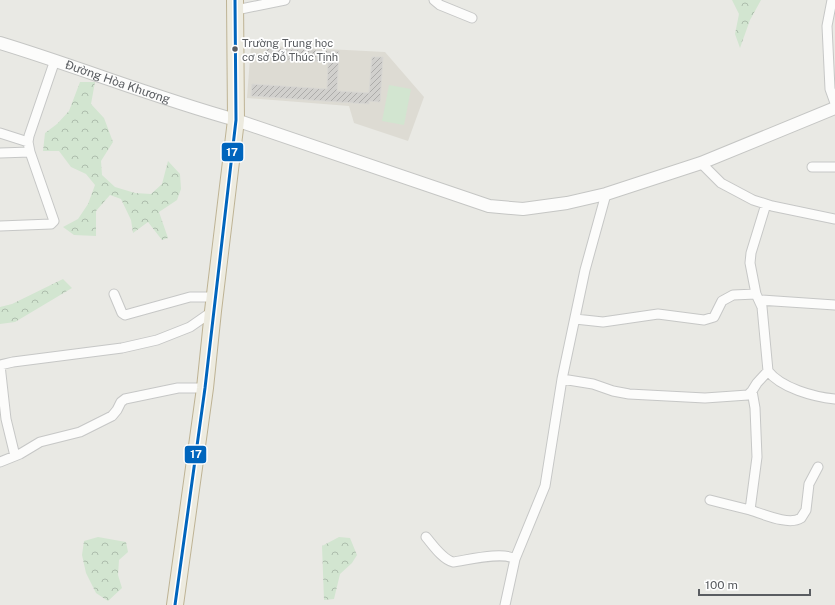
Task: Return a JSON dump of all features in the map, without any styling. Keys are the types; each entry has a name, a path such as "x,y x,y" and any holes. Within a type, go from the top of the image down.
{"highway":[{"path":"175,605 205,388 213,304 236,120 236,5"}],"street":[{"path":"236,5 285,0"},
{"path":"434,0 440,6 472,18"},
{"path":"832,0 827,26 830,89 835,103"},
{"name":"Đường Hòa Khương","path":"0,43 55,60 198,109 236,120 489,206 523,210 567,203 606,194 701,163 835,108"},
{"path":"0,226 51,224 54,221 30,152 28,142 31,128 55,60"},
{"path":"0,133 28,142"},
{"path":"0,153 30,152"},
{"path":"701,163 721,183 753,200 835,219"},
{"path":"812,167 835,167"},
{"path":"504,605 515,559 545,486 562,379 585,270 606,194"},
{"path":"766,204 751,253 750,263 764,320 764,336 768,371 772,376 794,389 820,398 835,399"},
{"path":"15,456 6,419 0,365 122,348 157,340 190,327 213,304 190,297 125,315 122,313 114,294"},
{"path":"575,319 603,322 658,314 704,320 714,317 722,301 733,295 835,305"},
{"path":"562,379 593,384 613,391 629,394 705,398 748,394 768,371"},
{"path":"0,462 15,456 40,442 80,432 112,416 121,402 125,399 178,388 205,388"},
{"path":"750,510 757,457 755,408 752,391"},
{"path":"710,500 792,521 801,518 806,510 809,484 818,467"},
{"path":"426,537 443,556 449,561 453,562 501,556 515,559"}],"shaded area":[{"name":"Trường Trung học cơ sở Đỗ Thúc Tịnh","path":"251,45 385,52 424,97 408,141 354,123 349,106 247,98"}],"green space":[{"path":"732,0 761,0 750,20 740,48 735,34 739,14"},
{"path":"80,82 95,82 91,104 104,118 113,142 101,161 102,175 115,187 135,193 151,194 162,184 168,161 180,174 181,189 177,200 159,212 168,238 162,240 148,222 133,233 131,220 121,199 110,195 96,211 96,236 74,235 63,227 78,219 88,204 95,185 86,174 71,167 59,151 43,151 45,133 57,124 69,111"},
{"path":"389,85 411,89 404,125 382,121"},
{"path":"63,279 72,288 15,322 0,324 0,307 12,304"},
{"path":"98,537 126,542 128,552 119,560 118,575 122,588 108,601 96,593 86,573 82,555 84,541"},
{"path":"339,537 350,538 357,555 352,563 340,574 334,599 324,600 322,546"}],"building":[{"path":"266,48 339,51 337,91 369,93 372,57 383,57 380,102 369,101 369,104 251,96 252,84 327,89 328,62 266,59"}],"transit line":[{"name":"17","path":"175,605 205,388 236,120 235,0"}],"place":[{"name":"Trường Trung học cơ sở Đỗ Thúc Tịnh","path":"235,49"}]}
